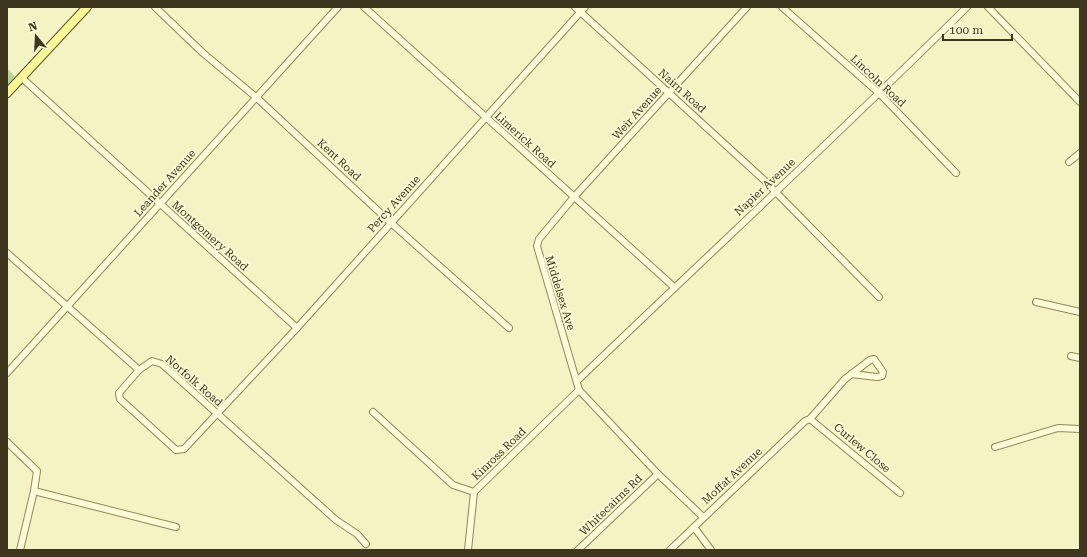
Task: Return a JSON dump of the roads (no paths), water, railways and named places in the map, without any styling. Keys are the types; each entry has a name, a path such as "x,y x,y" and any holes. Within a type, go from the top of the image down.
{"main road":[{"path":"7,93 87,7"}],"street":[{"name":"Kent Road","path":"155,7 203,53 257,98 390,222 509,328"},
{"name":"Leander Avenue","path":"7,373 338,7"},
{"name":"Limerick Road","path":"364,7 674,287"},
{"name":"Nairn Road","path":"575,7 583,10 669,93 775,191 879,297"},
{"name":"Weir Avenue","path":"574,197 747,7"},
{"name":"Lincoln Road","path":"782,7 880,94 956,173"},
{"name":"Napier Avenue","path":"577,381 775,191 880,94 967,7"},
{"path":"988,7 1080,102"},
{"name":"Percy Avenue","path":"139,370 119,393 120,399 176,450 184,449 297,328 390,222 583,10"},
{"name":"Montgomery Road","path":"22,78 297,328"},
{"path":"1069,162 1080,153"},
{"name":"Middelsex Ave","path":"574,197 539,239 537,246 577,381"},
{"path":"7,253 66,308 139,370"},
{"path":"1036,302 1080,312"},
{"path":"1071,356 1080,358"},
{"name":"Moffat Avenue","path":"670,550 805,421 810,419 851,374 874,359 883,372 882,376 877,377 851,374"},
{"name":"Norfolk Road","path":"139,370 152,361 162,364 366,544"},
{"path":"577,381 579,390 658,474 703,517"},
{"name":"Kinross Road","path":"374,412 453,485 474,492 579,390"},
{"name":"Curlew Close","path":"810,419 900,493"},
{"path":"995,447 1058,428 1080,429"},
{"path":"7,442 36,468 37,474 20,550"},
{"name":"Whitecairns Rd","path":"578,550 658,474"},
{"path":"34,491 176,527"},
{"path":"468,550 474,492"},
{"path":"694,527 711,550"}]}
